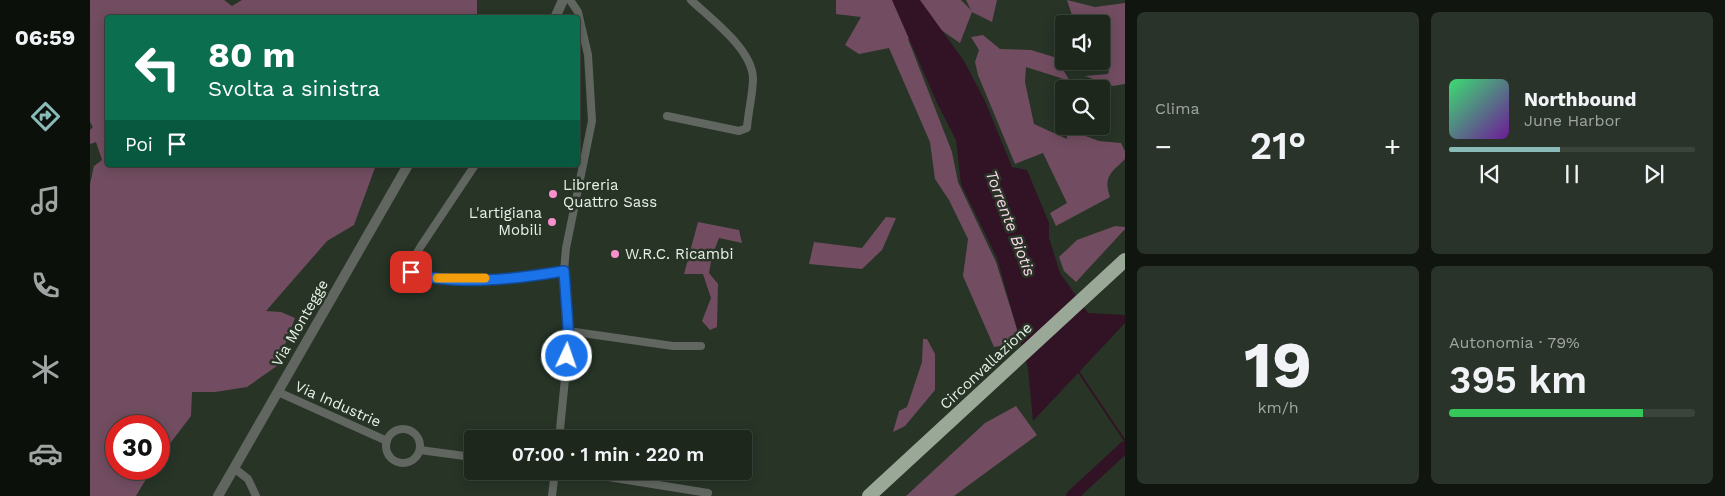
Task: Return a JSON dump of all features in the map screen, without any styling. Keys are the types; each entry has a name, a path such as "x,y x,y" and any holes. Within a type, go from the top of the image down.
{"highway":[{"name":"Circonvallazione","path":"869,496 1125,260"}],"street":[{"path":"556,15 563,0"},
{"path":"570,0 579,15"},
{"path":"667,116 739,131 747,128 753,78 751,64 744,52 691,0"},
{"path":"560,430 568,331 564,271 566,248 592,121 588,55 580,21"},
{"name":"Via Montegge","path":"218,496 407,167"},
{"path":"474,167 410,264 411,272 422,276 446,279 521,278 564,271"},
{"path":"568,331 673,346 701,346"},
{"name":"Via Industrie","path":"278,392 387,440"},
{"name":"Via Industrie","path":"403,429 413,432 419,440 420,450 411,461 398,463 387,454 387,440 393,432 403,429"},
{"path":"420,450 464,456"},
{"path":"234,468 248,479 256,496"},
{"path":"552,496 554,480"},
{"path":"627,480 708,493"}],"shaded area":[{"path":"90,0 224,0 232,6 242,0 477,0 477,15 105,15 105,167 375,167 354,225 327,241 266,311 281,312 295,318 277,366 247,387 215,392 192,392 191,416 170,444 170,415 105,415 105,480 145,480 136,496 90,496 90,184 94,166 102,160 96,142 90,144 90,130 93,127 90,122"},
{"path":"836,0 961,0 971,10 966,0 997,0 992,22 972,12 960,43 934,25 908,39 952,152 958,182 996,262 1018,332 1013,344 994,347 963,276 968,239 949,200 935,179 930,142 889,48 859,54 845,45 861,17 836,14"},
{"path":"1067,0 1095,7 1125,3 1125,84 1113,86 1110,85 1110,80 1096,80 1085,76 1108,74 1110,70 1110,15 1072,15"},
{"path":"983,35 1000,49 1031,50 1055,56 1055,70 1063,70 1069,80 1026,67 1025,82 1034,124 1067,139 1067,135 1083,135 1099,141 1121,143 1125,151 1125,159 1108,179 1107,184 1110,197 1056,226 1050,213 1067,203 1043,153 1015,164 978,75 975,62 979,50 971,37"},
{"path":"886,217 896,218 882,250 862,269 809,264 814,242 862,248"},
{"path":"698,222 739,230 742,243 719,238 712,256 709,273 718,284 717,327 710,330 702,321 711,298 703,274 684,274"},
{"path":"1115,226 1125,227 1125,229 1076,282 1064,271 1059,257 1077,240"},
{"path":"923,339 927,339 935,354 935,390 905,426 893,432 899,411 907,407 922,362"},
{"path":"1016,406 1037,435 954,496 906,496 985,423"}],"water":[{"path":"892,0 920,0 964,61 985,101 1012,167 1027,170 1049,223 1049,238 1060,273 1088,313 1125,315 1125,323 1033,421 1028,368 997,258 961,184 956,140 938,105"}],"waterway":[{"name":"Torrente Biotis","path":"1078,371 1125,441"},
{"path":"1072,496 1125,447"}],"slow traffic":[{"path":"437,278 485,278"}],"place":[{"name":"Libreria Quattro Sass","path":"553,194"},
{"name":"L'artigiana Mobili","path":"552,222"},
{"name":"W.R.C. Ricambi","path":"615,254"}],"route":[{"path":"411,272 422,276 446,279 521,278 564,271 569,339 567,356"}]}
